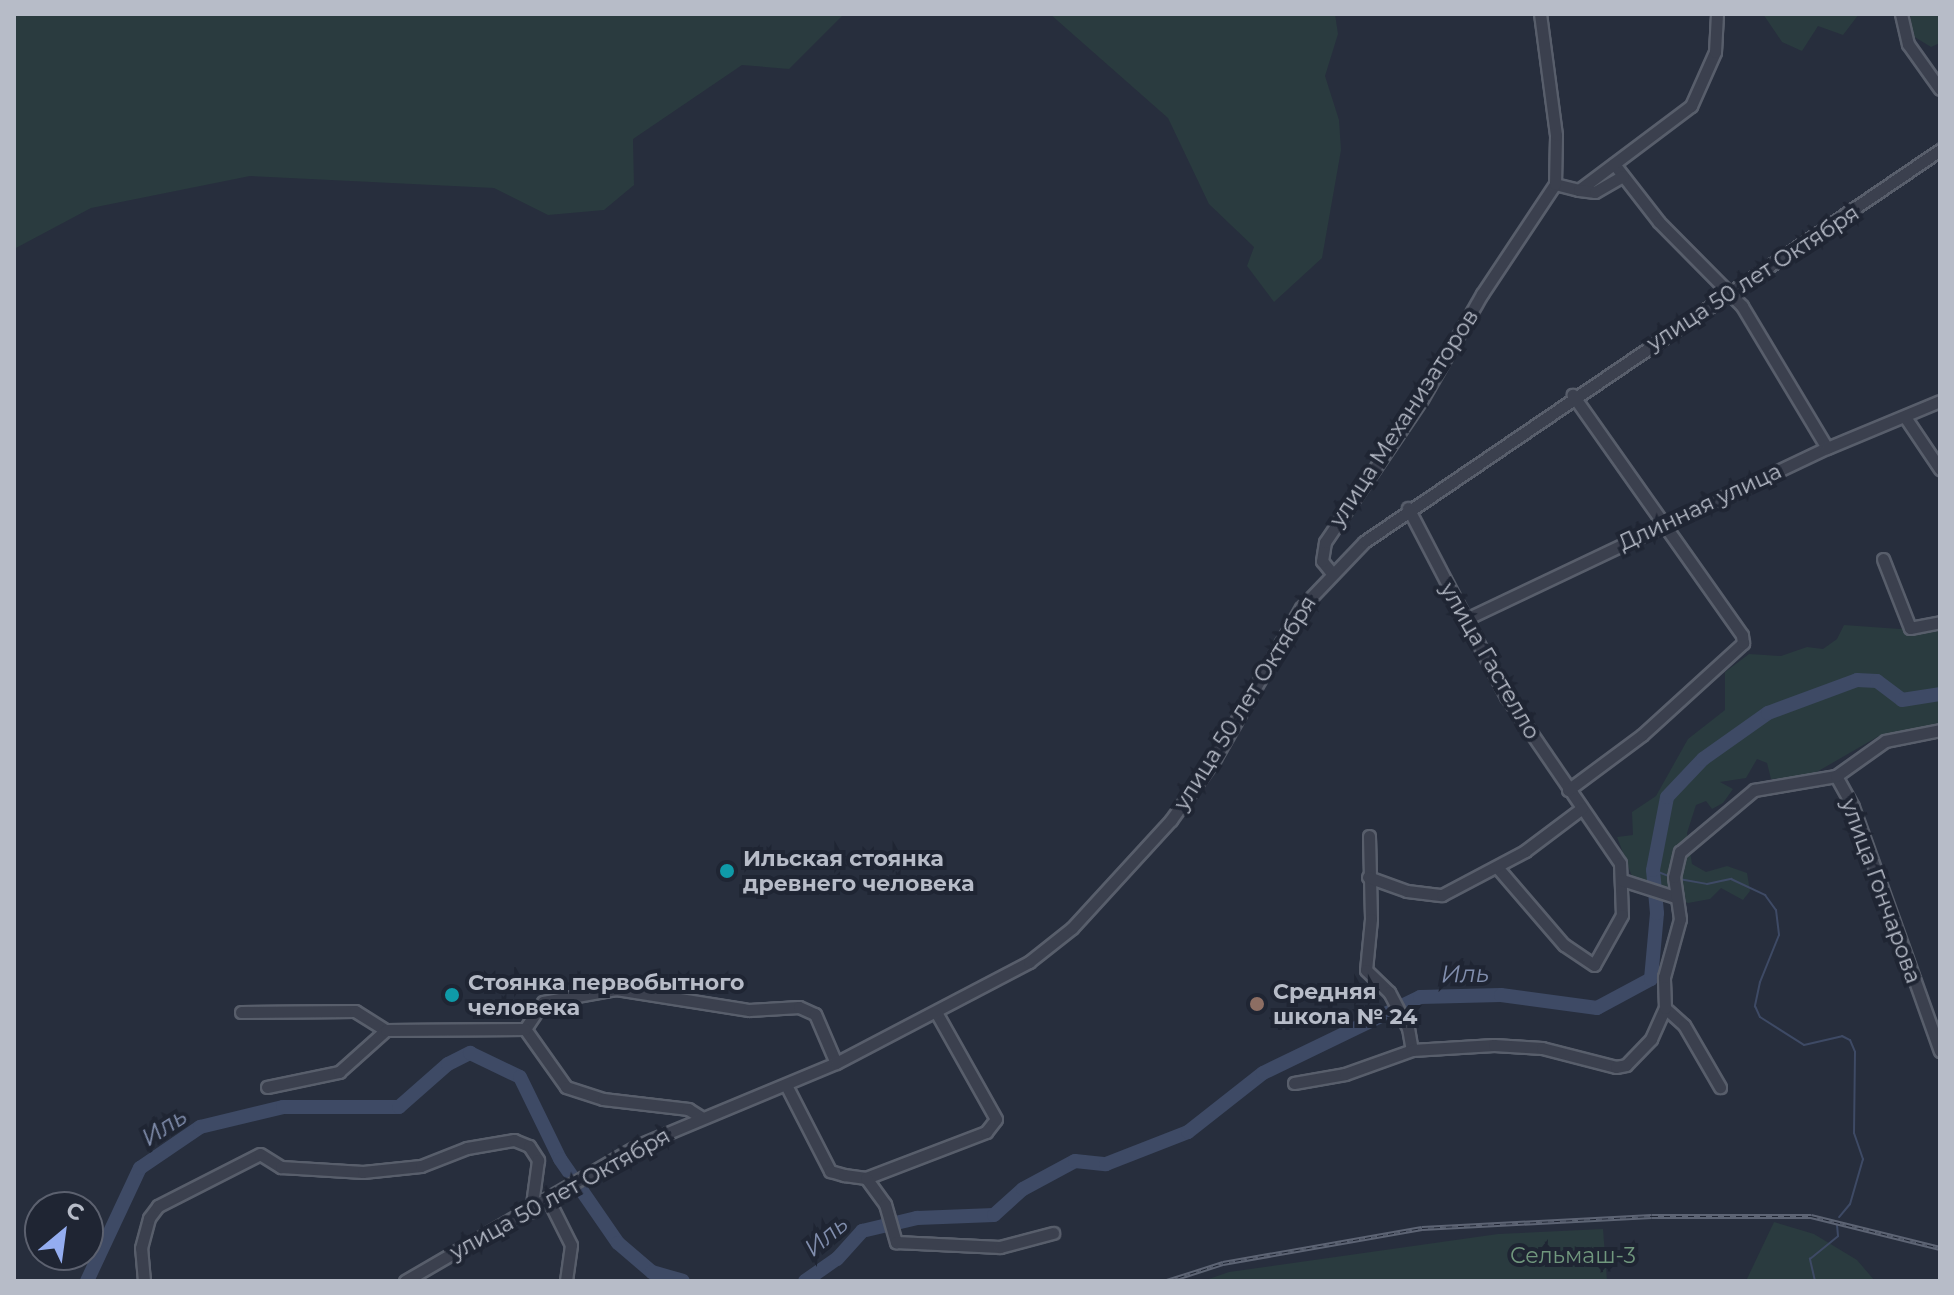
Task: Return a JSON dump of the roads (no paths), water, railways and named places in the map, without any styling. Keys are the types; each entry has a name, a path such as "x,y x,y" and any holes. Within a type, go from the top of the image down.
{"street":[{"path":"1540,14 1556,135 1555,184 1595,192 1623,176"},
{"path":"1579,190 1691,106 1715,52 1717,14"},
{"path":"1901,14 1908,44 1940,89"},
{"name":"улица 50 лет Октября","path":"405,1281 531,1212 614,1161 701,1117 836,1063 937,1014 1029,962 1072,928 1171,820 1215,758 1301,608 1331,572 1408,508 1940,150"},
{"path":"1614,164 1659,222 1742,306 1827,448"},
{"name":"улица Механизаторов","path":"1331,572 1322,561 1325,542 1422,399 1482,294 1555,184"},
{"path":"1568,790 1737,653 1742,635 1573,395"},
{"name":"Длинная улица","path":"1464,620 1827,448 1940,401"},
{"path":"1905,417 1940,469"},
{"name":"улица Гастелло","path":"1408,508 1464,620 1568,790 1611,843 1622,880 1622,915 1594,965 1564,945 1497,867"},
{"path":"1883,559 1910,628 1940,622"},
{"path":"1294,1083 1345,1074 1412,1050 1542,1048 1616,1067 1626,1065 1651,1039 1665,1008 1664,977 1680,919 1675,897 1680,852 1754,790 1836,776 1885,741 1940,730"},
{"name":"улица Гончарова","path":"1836,776 1853,807 1940,1051"},
{"path":"1368,877 1407,891 1442,895 1497,867 1582,808"},
{"path":"1369,836 1366,970 1389,992 1408,1028 1412,1050"},
{"path":"1622,880 1675,897"},
{"path":"525,1029 543,1002 616,989 749,1010 799,1007 815,1014 836,1063"},
{"path":"1665,1008 1684,1025 1720,1087"},
{"path":"241,1012 355,1011 386,1030 525,1029"},
{"path":"786,1085 830,1171 866,1178 994,1125 991,1108 937,1014"},
{"path":"525,1029 566,1087 621,1102 688,1109 701,1117"},
{"path":"267,1087 339,1072 386,1030"},
{"path":"144,1281 141,1248 149,1218 158,1206 260,1154 281,1167 363,1172 421,1166 467,1148 514,1140 529,1146 538,1160 531,1212"},
{"path":"866,1178 885,1204 896,1242 1000,1247 1053,1233"},
{"path":"553,1198 571,1245 566,1281"}],"waterway":[{"name":"Иль","path":"805,1281 837,1259 862,1231 917,1218 994,1215 1023,1189 1075,1161 1106,1164 1188,1132 1263,1073 1420,997 1501,995 1597,1008 1651,979 1657,913 1653,870 1667,797 1703,759 1768,713 1857,680 1877,681 1902,700 1940,694"},
{"path":"1653,870 1669,876"},
{"path":"1679,879 1707,884 1731,879 1765,895 1776,910 1779,935 1760,982 1755,1006 1760,1017 1804,1045 1842,1036 1850,1040 1855,1052 1854,1133 1863,1159 1850,1204 1839,1217"},
{"name":"Иль","path":"87,1281 140,1168 200,1127 283,1107 399,1107 448,1064 470,1053 520,1077 560,1159 618,1243 652,1272 683,1281"},
{"path":"1815,1281 1810,1259 1838,1236 1837,1224"}],"railway":[{"path":"1167,1281 1223,1263 1422,1228 1652,1216 1811,1216 1940,1248"}],"place":[{"name":"Ильская стоянка древнего человека","path":"727,871"},
{"name":"Стоянка первобытного человека","path":"452,995"},
{"name":"Средняя школа № 24","path":"1257,1004"}],"park label":[{"name":"Сельмаш-3","path":"1573,1256"}]}
